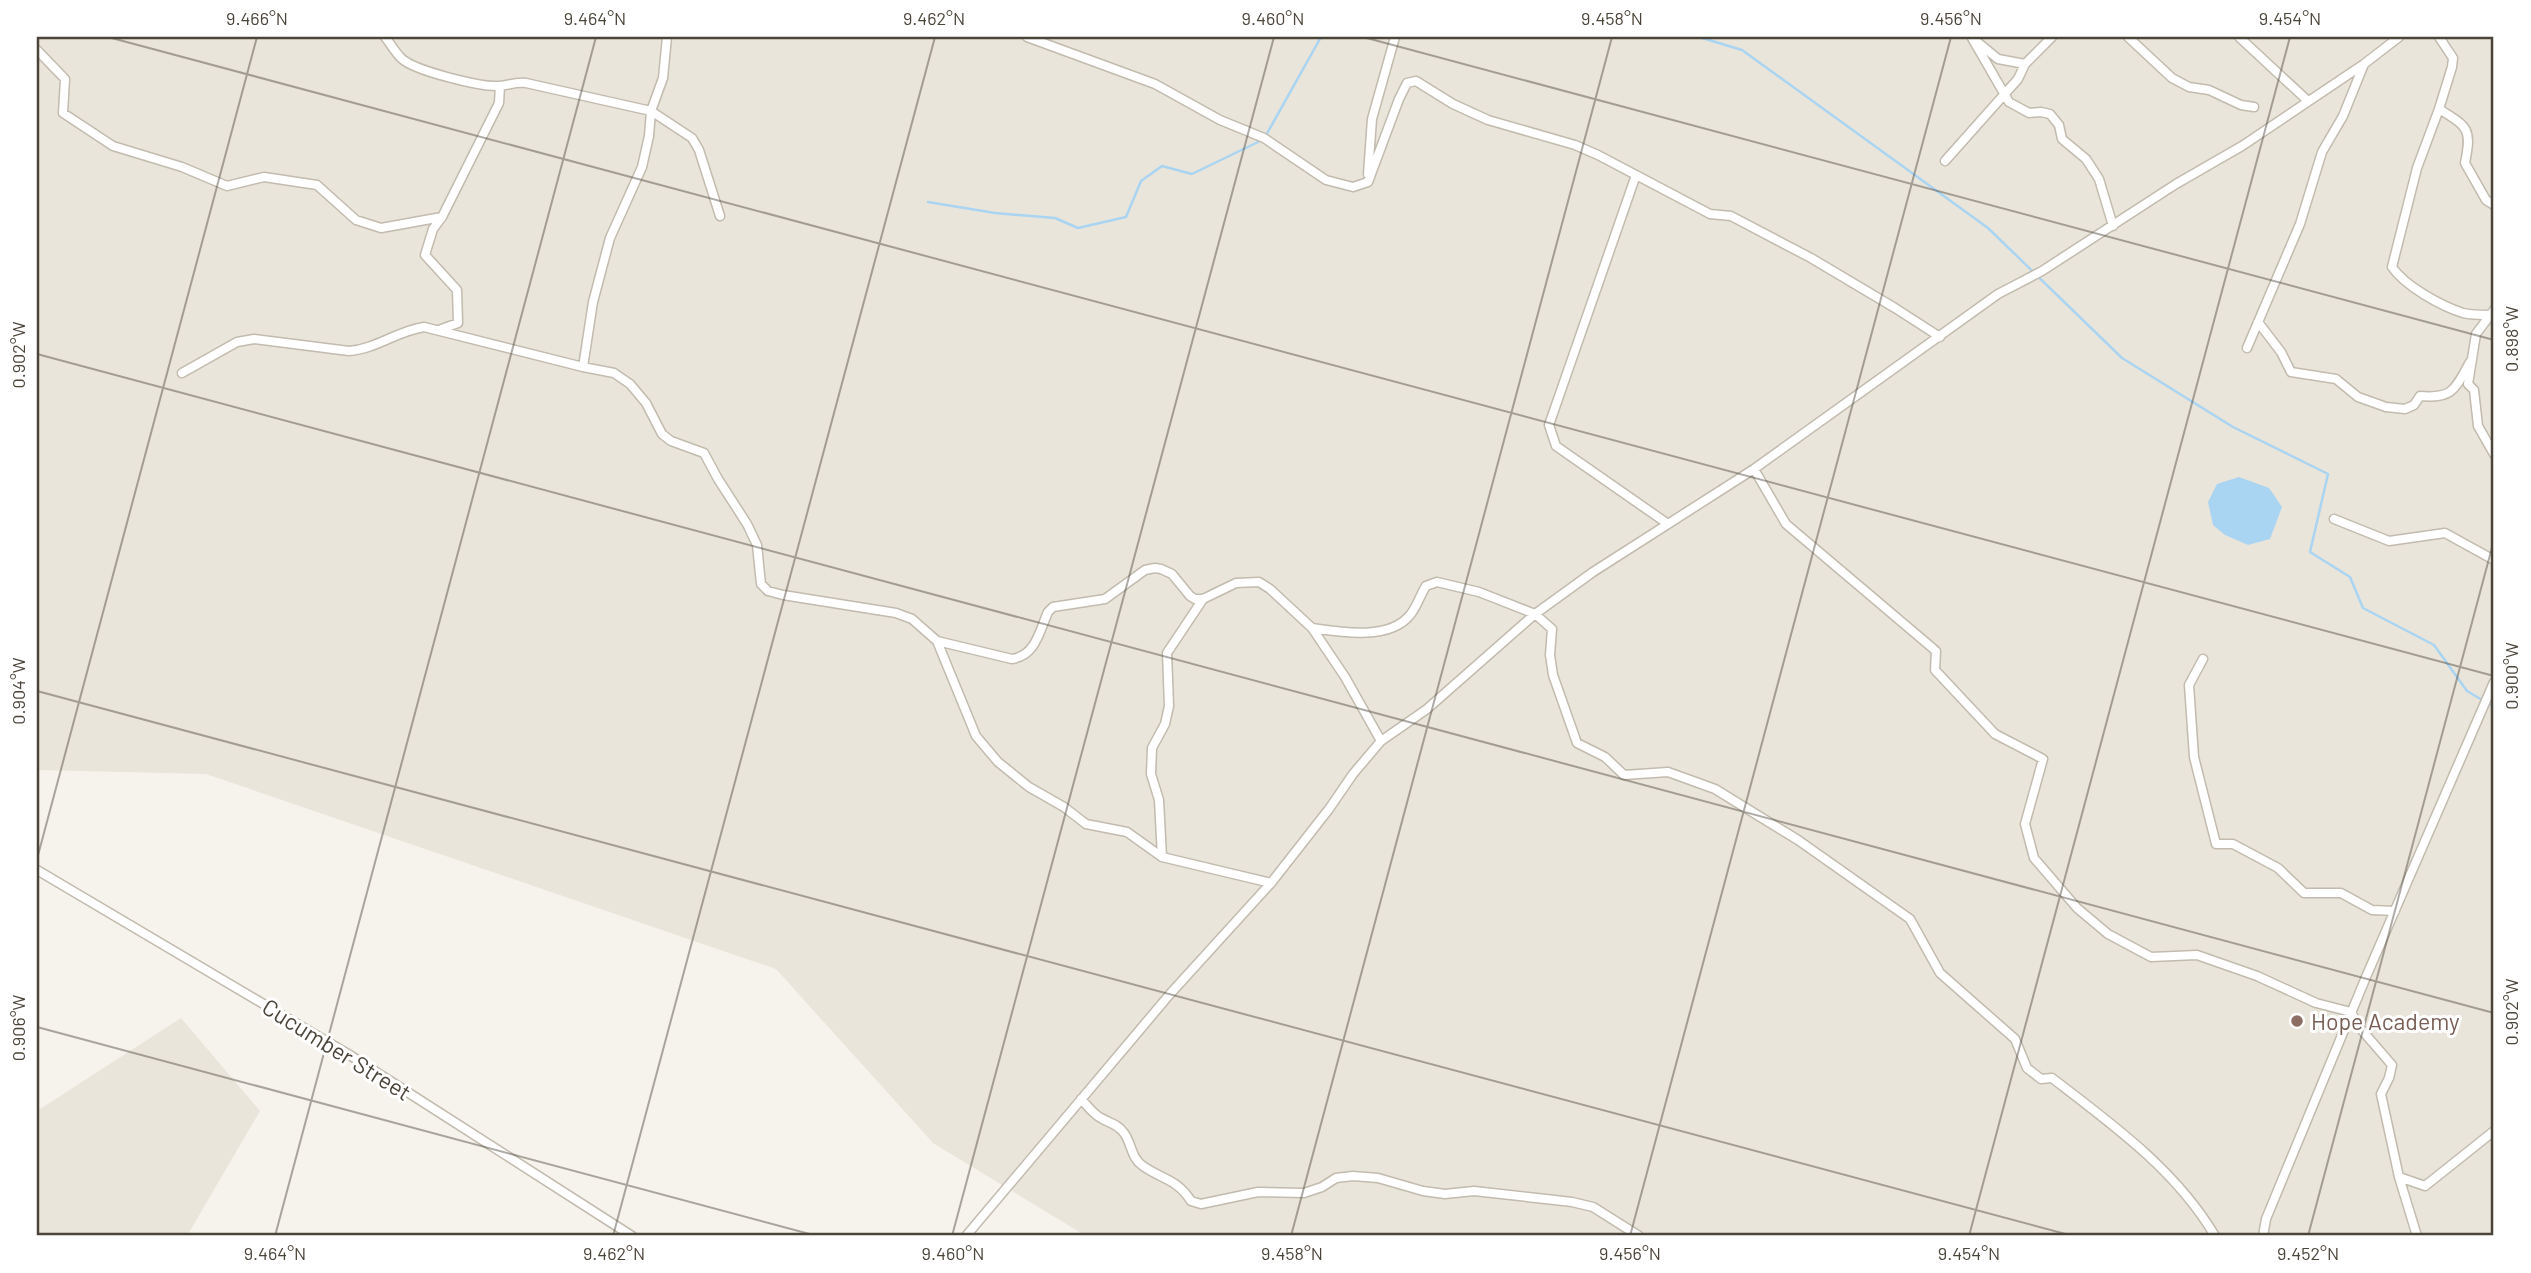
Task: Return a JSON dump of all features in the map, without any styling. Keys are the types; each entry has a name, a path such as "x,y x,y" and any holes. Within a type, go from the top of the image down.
{"street":[{"path":"384,37 400,58 412,66 466,81 500,86 512,82 526,83 651,111 696,143 720,216"},
{"path":"583,367 593,302 610,237 642,167 651,111 663,78 667,37"},
{"path":"1027,37 1155,84 1220,120 1265,138 1326,180 1353,187 1368,182"},
{"path":"1368,182 1372,119 1395,37"},
{"path":"1945,161 2018,79 2025,64 2052,37"},
{"path":"2128,37 2172,78 2189,87 2209,90 2241,105 2254,107"},
{"path":"2239,37 2308,102"},
{"path":"966,1236 1034,1159 1170,994 1271,883 1381,741 1427,709 1535,614 1593,572 1754,469 1940,337 1967,314 2042,271 2176,184 2242,146 2364,64 2399,37"},
{"path":"2439,37 2453,58 2439,109 2417,168 2392,267 2399,277 2423,293 2464,313 2492,312"},
{"path":"1971,38 1998,59 2025,64"},
{"path":"1971,38 2009,102 2029,113 2050,114 2059,125 2062,139 2085,159 2099,180 2113,226"},
{"path":"37,50 65,79 63,113 114,146 182,167 227,186 264,177 317,185 356,220 381,229 442,216"},
{"path":"2247,348 2300,224 2322,152 2343,116 2364,64"},
{"path":"1368,182 1399,99 1407,83 1416,81 1453,104 1488,120 1575,145 1710,215 1731,216 1811,258 1940,337"},
{"path":"439,330 458,323 457,290 425,255 433,229 499,103 500,86"},
{"path":"2439,109 2462,123 2469,131 2465,163 2486,200 2494,205"},
{"path":"1636,176 1549,425 1556,446 1668,524"},
{"path":"2492,312 2476,334 2468,384 2474,390 2478,426 2494,454"},
{"path":"2258,322 2281,352 2291,372 2336,379 2358,397 2386,407 2405,409 2414,405 2420,396 2439,398 2454,391 2470,362"},
{"path":"182,373 237,341 254,339 349,351 362,350 411,329 424,327 614,373 630,384 646,403 662,434 671,441 704,453 757,545 761,584 768,591 811,601 896,613 912,619 937,641 976,736 999,762 1029,788 1064,807 1086,824 1127,832 1161,857 1271,883"},
{"path":"1754,469 1786,524 1936,651 1935,670 1995,734 2043,759 2025,824 2034,858 2077,908 2108,934 2151,957 2197,956 2256,976 2316,1003 2351,1012 2360,1028 2392,1065 2381,1094 2399,1177 2417,1236"},
{"path":"2334,519 2389,541 2445,533 2494,560"},
{"path":"937,641 1012,659 1023,657 1031,651 1048,612 1053,607 1105,599 1145,570 1154,568 1172,574 1190,596 1203,599"},
{"path":"1161,857 1159,800 1151,774 1152,748 1165,724 1169,706 1167,653 1203,599 1236,583 1259,582 1270,589 1312,628 1345,677 1381,741"},
{"path":"1312,628 1355,634 1394,627 1411,615 1426,586 1437,582 1479,592 1535,614 1552,629 1550,655 1553,675 1577,743 1605,757 1624,775 1668,772 1715,789 1798,840 1909,919 1940,973 2015,1039 2027,1068 2041,1079 2052,1078 2130,1139 2185,1192 2215,1236"},
{"path":"2203,659 2189,685 2194,757 2216,844 2233,844 2278,868 2304,893 2341,893 2372,910 2395,911"},
{"path":"2263,1236 2266,1219 2351,1012 2494,682"},
{"name":"Cucumber Street","path":"37,870 348,1054 632,1236"},
{"path":"1081,1099 1100,1118 1114,1123 1125,1133 1133,1155 1142,1166 1183,1188 1191,1201 1201,1204 1258,1192 1304,1193 1322,1187 1336,1178 1353,1176 1378,1178 1423,1191 1445,1194 1475,1191 1572,1202 1593,1207 1639,1236"},
{"path":"2399,1177 2425,1186 2494,1131"}],"shaded area":[{"path":"37,37 2494,37 2494,1236 1086,1236 933,1143 776,969 206,774 37,770"},
{"path":"181,1018 260,1111 187,1236 37,1236 37,1111"}],"water":[{"path":"2239,477 2269,488 2282,507 2270,539 2248,545 2225,535 2213,525 2208,502 2217,484"}],"waterway":[{"path":"1265,137 1321,37"},
{"path":"1699,37 1742,50 1988,228 2122,358 2233,427 2328,474 2310,552 2350,577 2363,608 2434,645 2467,691 2494,707"},
{"path":"928,202 995,213 1055,218 1078,228 1126,217 1141,181 1162,166 1192,174 1260,141"}],"place":[{"name":"Hope Academy","path":"2297,1021"}]}
